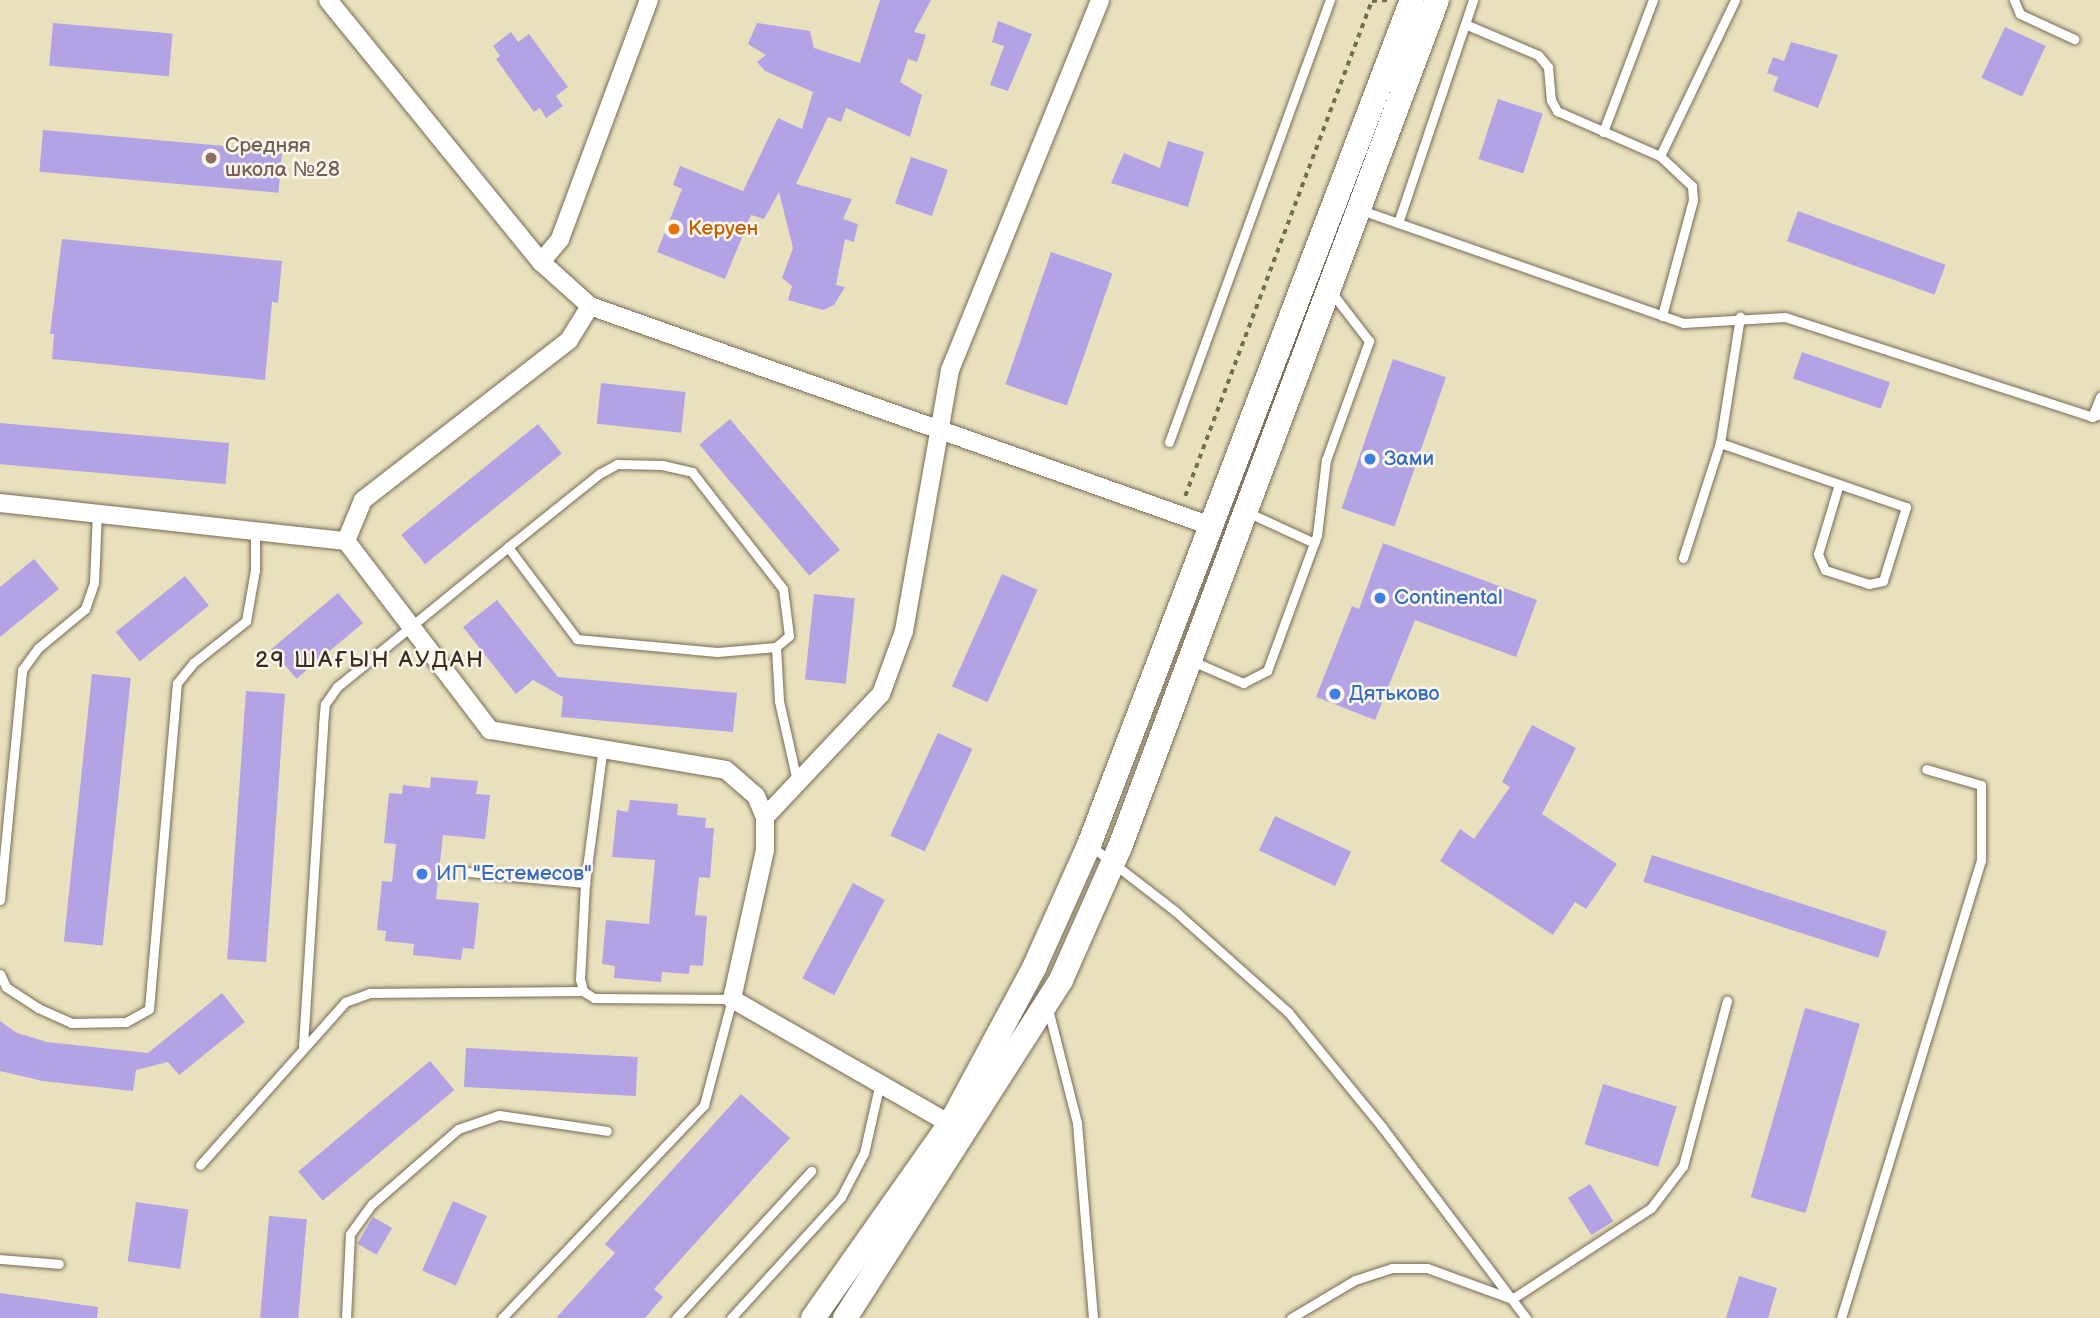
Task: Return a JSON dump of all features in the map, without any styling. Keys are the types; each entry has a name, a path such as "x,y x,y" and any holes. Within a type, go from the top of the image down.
{"main road":[{"path":"845,1318 958,1128 1089,845 1208,525 1412,0"},
{"path":"813,1318 1048,1007 1111,863 1190,661 1361,210 1437,0"},
{"path":"1208,525 1242,523"}],"street":[{"path":"328,0 541,262 590,306 1208,525"},
{"path":"541,262 560,239 649,0"},
{"path":"765,817 881,694 904,631 937,431 950,370 1100,0"},
{"path":"346,541 363,500 569,340 590,306"},
{"path":"0,503 255,528 346,541 409,628 490,730 603,747 726,770 756,796 765,817 765,850 732,999 879,1087 958,1128"}],"lane":[{"path":"1169,442 1330,0"},
{"path":"1398,223 1474,0"},
{"path":"1603,132 1653,0"},
{"path":"1660,156 1735,0"},
{"path":"2014,0 2020,14 2074,39"},
{"path":"1465,24 1538,55 1548,67 1552,106 1603,132 1660,156 1694,192 1662,316"},
{"path":"1361,210 1683,323 1740,317 1785,317 2096,416 2100,397"},
{"path":"1190,661 1243,683 1266,671 1314,543 1326,460 1369,341 1330,290"},
{"path":"1683,558 1720,443 1740,317"},
{"path":"1720,443 1906,507 1883,581 1869,584 1825,570 1818,554 1839,484"},
{"path":"303,1046 325,704 337,687 508,547 617,464 662,465 692,472 783,589 789,636 776,647 717,652 577,639 508,547"},
{"path":"0,900 22,670 38,648 85,609 94,583 97,512"},
{"path":"1242,523 1314,543"},
{"path":"0,974 17,994 71,1023 126,1022 149,1009 177,683 193,663 246,621 255,570 255,528"},
{"path":"776,647 779,701 797,781"},
{"path":"583,991 580,979 585,883 603,747"},
{"path":"1841,1318 1981,860 1981,785 1926,769"},
{"path":"1089,845 1175,911 1288,1012 1382,1127 1526,1318"},
{"path":"469,872 585,883"},
{"path":"200,1165 303,1046 345,1002 370,993 583,991 594,998 732,999 704,1105 502,1318"},
{"path":"1512,1299 1626,1226 1668,1191 1683,1166 1727,1001"},
{"path":"1048,1007 1077,1123 1093,1318"},
{"path":"732,1318 841,1197 864,1153 879,1087"},
{"path":"346,1318 350,1234 372,1204 458,1129 499,1115 607,1132"},
{"path":"676,1318 811,1171"},
{"path":"0,1259 59,1264"},
{"path":"1291,1318 1355,1280 1392,1268 1427,1268 1512,1299"}],"path":[{"path":"1178,514 1372,1 1389,0"}],"building":[{"path":"880,0 931,0 914,32 926,35 917,62 908,59 900,82 922,95 910,137 846,108 841,122 828,117 796,184 852,199 843,219 858,224 854,242 845,239 836,285 845,287 834,305 823,310 788,300 792,286 782,278 793,248 779,192 764,219 751,215 725,279 657,252 682,189 673,185 680,166 743,191 778,118 802,129 813,92 765,71 757,62 766,55 748,44 757,23 810,31 814,48 860,63"},
{"path":"998,21 1032,34 1008,91 990,85 1004,46 992,42"},
{"path":"53,23 173,33 169,76 49,66"},
{"path":"2005,27 2046,46 2022,97 1981,78"},
{"path":"511,32 518,42 529,34 568,87 556,96 563,106 546,118 540,108 534,112 496,59 500,56 493,46"},
{"path":"1791,42 1838,55 1818,108 1773,91 1778,77 1767,73 1773,57 1784,61"},
{"path":"1498,99 1543,114 1523,173 1479,159"},
{"path":"43,130 282,151 278,193 39,172"},
{"path":"1168,141 1204,152 1188,207 1111,183 1124,153 1160,168"},
{"path":"911,157 948,170 932,216 895,203"},
{"path":"1798,211 1946,265 1935,295 1787,241"},
{"path":"62,239 282,261 278,303 272,302 265,380 52,359 54,334 50,334"},
{"path":"1051,252 1112,273 1067,406 1005,384"},
{"path":"1802,352 1890,382 1881,409 1793,378"},
{"path":"1393,359 1446,377 1395,527 1342,508"},
{"path":"601,383 686,392 681,433 597,424"},
{"path":"730,419 840,550 809,576 699,445"},
{"path":"0,423 229,443 226,484 0,464"},
{"path":"538,424 562,454 425,564 401,535"},
{"path":"1383,543 1537,600 1516,657 1415,620 1375,720 1316,697 1352,606 1359,609"},
{"path":"34,559 59,589 0,637 0,587"},
{"path":"1002,574 1038,590 988,702 952,686"},
{"path":"185,576 209,606 140,662 116,632"},
{"path":"338,593 363,623 296,679 271,649"},
{"path":"814,594 855,598 846,684 805,680"},
{"path":"497,600 558,677 737,693 733,732 561,717 563,697 533,680 516,694 463,627"},
{"path":"92,674 131,678 103,946 64,942"},
{"path":"246,691 285,694 266,962 227,959"},
{"path":"1532,725 1576,748 1542,814 1617,864 1586,909 1575,902 1553,935 1440,861 1460,829 1474,839 1510,787 1502,782"},
{"path":"938,733 972,749 925,851 890,835"},
{"path":"431,777 478,781 476,794 490,795 485,839 443,835 436,899 479,903 474,949 463,948 461,960 413,955 414,944 385,941 386,931 377,930 382,881 392,882 396,844 384,843 389,793 402,794 403,785 430,788"},
{"path":"630,800 678,804 677,815 706,818 705,828 714,828 710,878 699,877 695,915 707,916 703,966 690,965 689,974 662,972 661,982 614,978 615,966 602,964 606,920 649,924 655,860 612,857 617,810 628,812"},
{"path":"1275,816 1351,851 1335,886 1259,850"},
{"path":"1652,855 1887,931 1878,958 1643,882"},
{"path":"853,883 885,900 834,995 802,978"},
{"path":"222,993 245,1022 179,1075 168,1062 136,1070 133,1091 43,1081 0,1071 0,1021 17,1033 47,1042 148,1053"},
{"path":"1805,1008 1860,1024 1805,1213 1751,1197"},
{"path":"466,1048 638,1057 636,1096 464,1087"},
{"path":"430,1061 454,1090 323,1201 298,1172"},
{"path":"1603,1084 1677,1107 1658,1167 1585,1144"},
{"path":"741,1094 790,1138 654,1289 663,1297 645,1318 556,1318 615,1253 605,1244"},
{"path":"1590,1184 1613,1221 1591,1235 1568,1198"},
{"path":"453,1201 487,1216 456,1285 422,1270"},
{"path":"136,1202 188,1209 180,1269 128,1261"},
{"path":"269,1216 307,1219 298,1318 260,1318"},
{"path":"373,1217 392,1228 377,1255 358,1244"},
{"path":"1739,1276 1777,1288 1768,1318 1726,1318"},
{"path":"0,1293 98,1307 97,1318 0,1318"}],"place":[{"name":"Средняя школа №28","path":"211,158"},
{"name":"Керуен","path":"674,229"},
{"name":"Зами","path":"1370,459"},
{"name":"Continental","path":"1380,598"},
{"name":"Дятьково","path":"1335,694"},
{"name":"ИП \"Естемесов\"","path":"422,874"}],"district":[{"name":"29 ШАҒЫН АУДАН","path":"370,660"}]}
